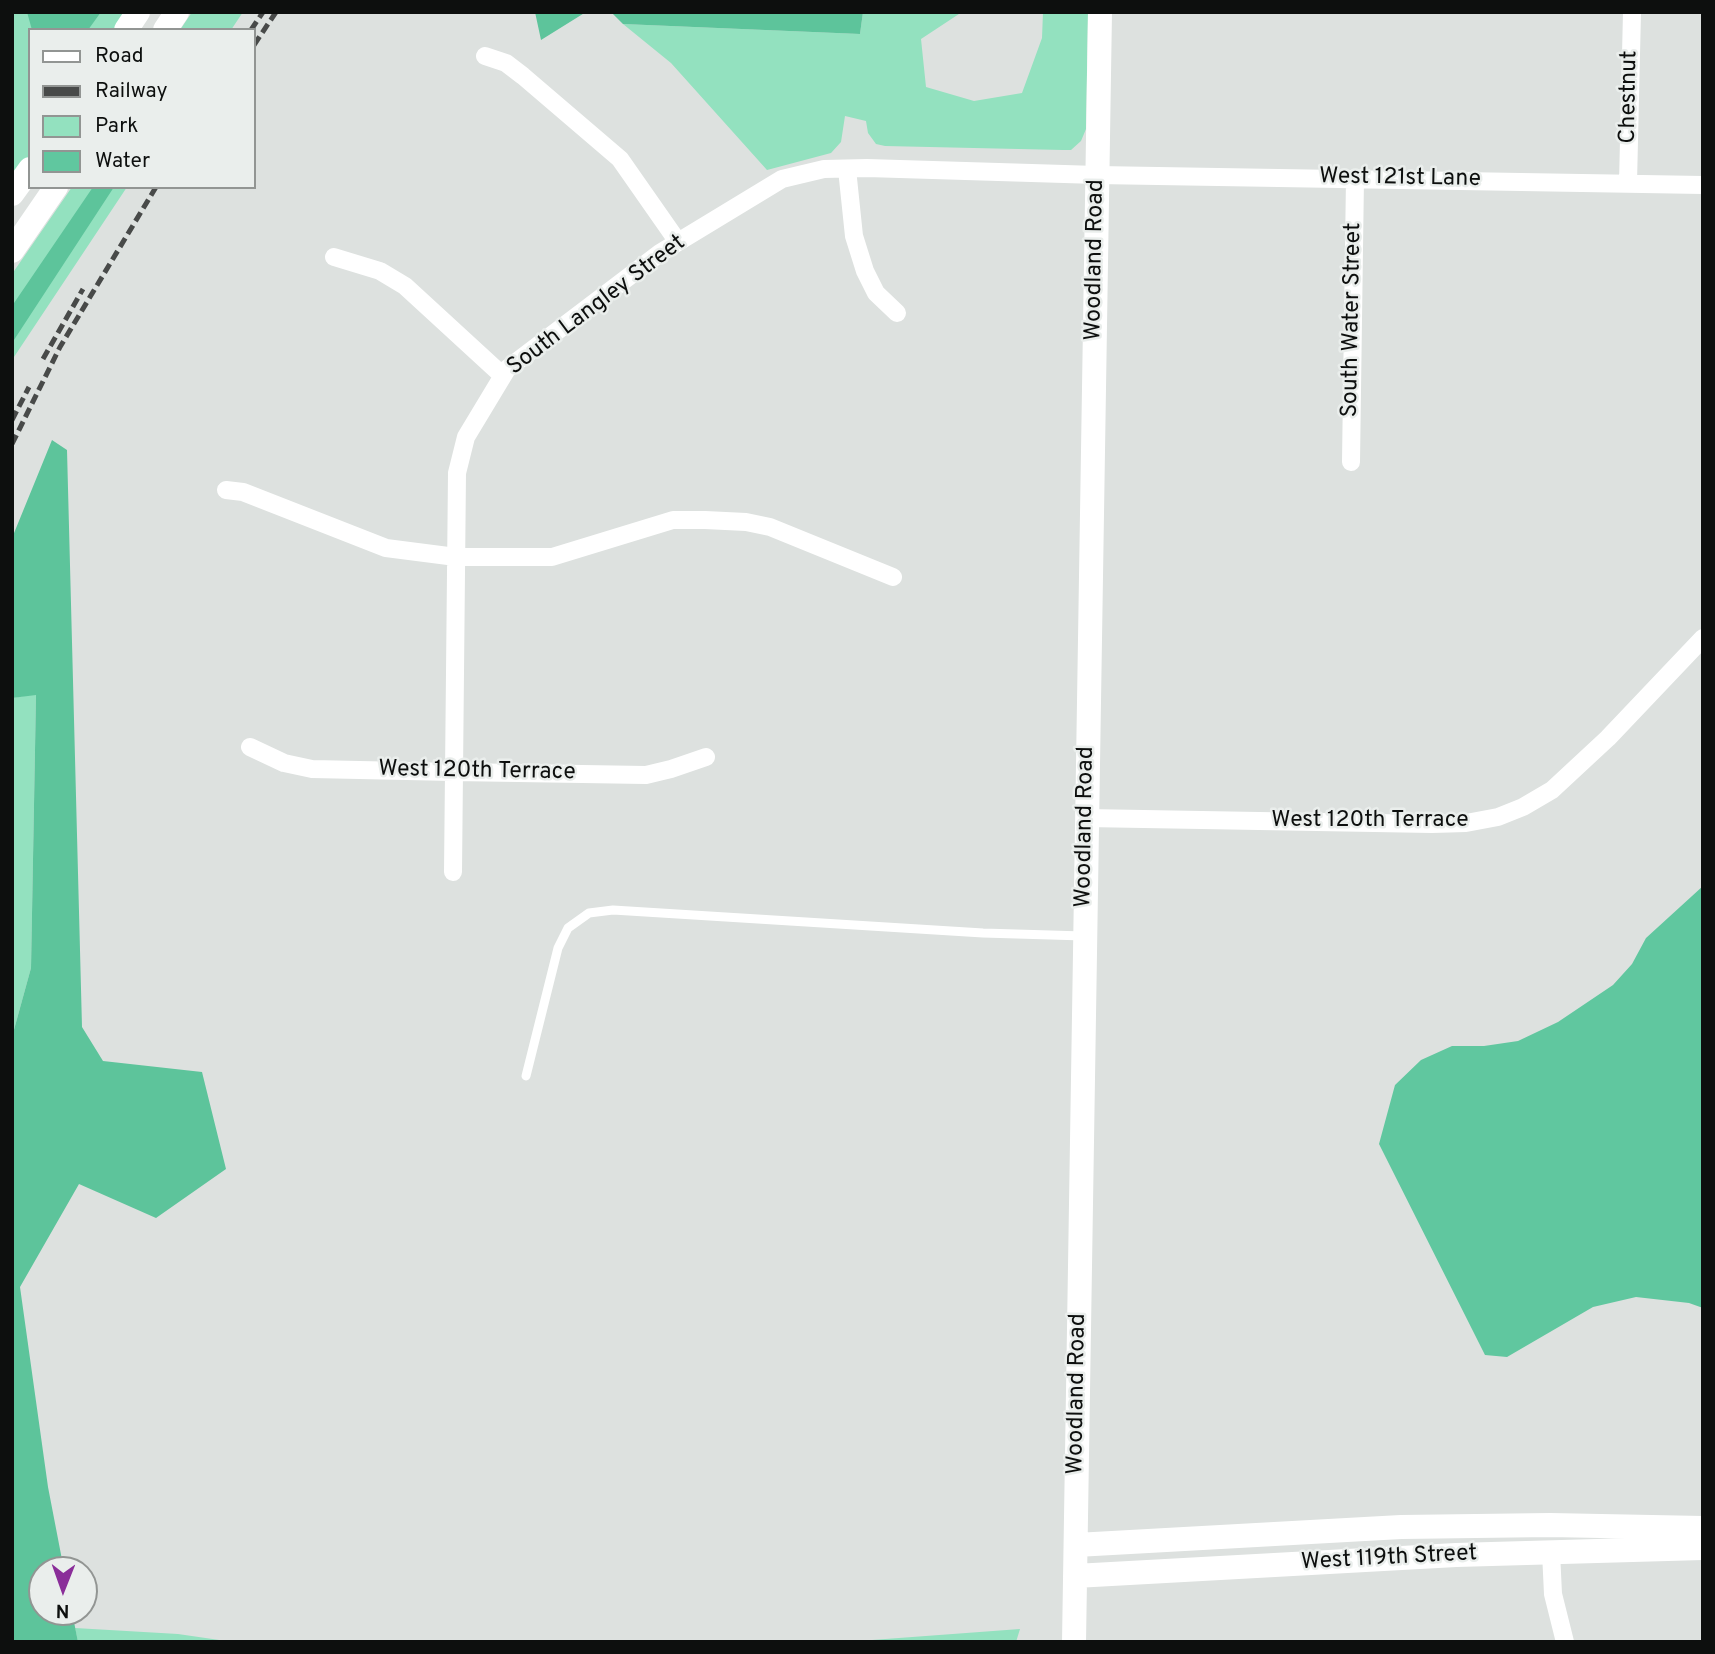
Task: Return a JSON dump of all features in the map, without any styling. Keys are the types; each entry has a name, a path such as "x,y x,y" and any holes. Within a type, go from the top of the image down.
{"main road":[{"path":"126,28 138,12"},
{"path":"166,28 177,12"},
{"name":"Woodland Road","path":"1074,1642 1100,12"},
{"path":"12,194 28,172"},
{"path":"12,251 55,189"},
{"name":"West 119th Street","path":"1076,1545 1414,1526 1703,1528"},
{"name":"West 119th Street","path":"1075,1576 1372,1559 1703,1548"}],"street":[{"name":"Chestnut","path":"1629,183 1632,12"},
{"path":"485,56 506,63 620,159 678,243"},
{"name":"South Langley Street","path":"453,872 457,473 467,437 508,369 678,243 782,180 824,169 1097,175"},
{"path":"847,169 854,236 864,271 876,293 897,313"},
{"name":"West 121st Lane","path":"1097,175 1703,185"},
{"name":"South Water Street","path":"1351,462 1355,178"},
{"path":"334,257 380,271 405,286 503,376"},
{"path":"226,491 243,492 386,548 456,557 552,557 673,520 746,522 770,527 893,577"},
{"name":"West 120th Terrace","path":"1086,818 1466,823 1497,817 1523,807 1552,790 1587,759 1703,638"},
{"name":"West 120th Terrace","path":"250,747 284,763 312,769 646,775 706,757"},
{"path":"1551,1552 1553,1594 1565,1642"}],"lane":[{"path":"526,1076 558,948 568,928 589,913 613,910 970,932 1084,936"}],"green space":[{"path":"12,12 137,12 126,28 28,28 28,171 12,194"},
{"path":"192,12 243,12 232,28 181,28"},
{"path":"863,12 962,12 921,39 926,87 974,101 1022,93 1042,38 1043,12 1088,12 1086,129 1081,141 1071,150 885,146 876,144 868,133 866,121 845,116 841,142 831,153 767,170 671,63 623,24 860,34"},
{"path":"71,189 126,189 12,360 12,274"},
{"path":"36,694 31,968 12,1037 12,698"},
{"path":"75,1628 178,1634 233,1642 78,1642"},
{"path":"1020,1629 1016,1642 845,1642"}],"shaded area":[{"path":"27,12 101,12 89,28 31,28"},
{"path":"535,12 586,12 541,40"},
{"path":"611,12 863,12 860,34 623,24"},
{"path":"92,189 113,189 12,343 12,306"},
{"path":"52,440 67,450 82,1027 103,1061 202,1072 226,1169 156,1218 79,1184 20,1287 48,1487 61,1556 28,1556 28,1626 75,1626 78,1642 12,1642 12,1037 31,968 36,695 12,698 12,538"}],"water":[{"path":"1703,886 1703,1308 1689,1303 1636,1297 1593,1307 1507,1357 1485,1355 1379,1144 1395,1085 1421,1060 1452,1046 1484,1046 1518,1041 1558,1022 1613,985 1632,964 1646,938"}],"railway":[{"path":"252,28 263,12"},
{"path":"256,42 276,12"},
{"path":"12,444 60,347 155,189"},
{"path":"43,359 83,289"},
{"path":"12,420 29,387"}]}
